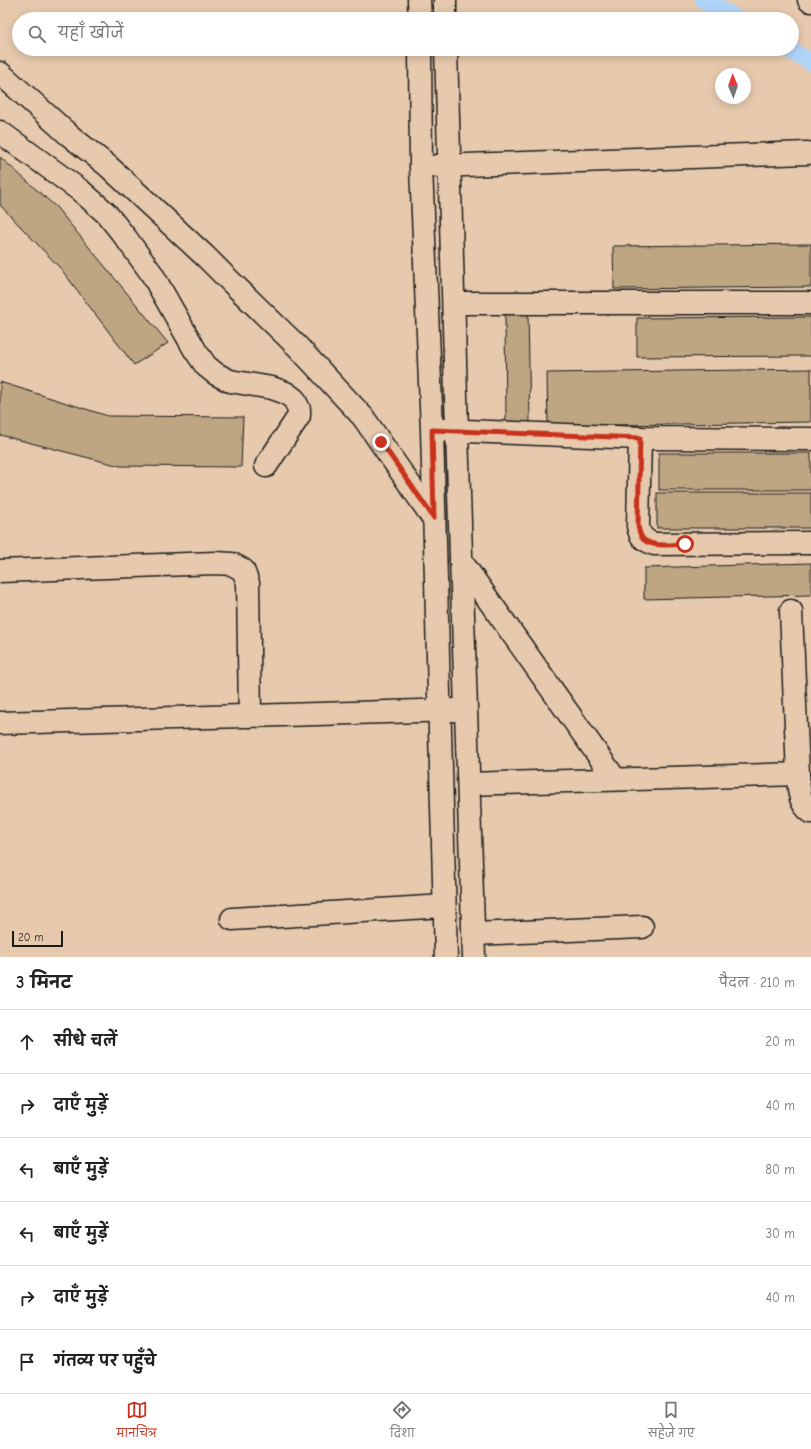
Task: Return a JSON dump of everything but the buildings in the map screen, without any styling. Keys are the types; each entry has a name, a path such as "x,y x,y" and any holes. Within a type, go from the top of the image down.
{"street":[{"path":"419,0 420,12"},
{"path":"445,0 445,12"},
{"path":"420,56 421,167 432,430 446,957"},
{"path":"446,56 454,303 456,431 474,957"},
{"path":"0,73 69,135 108,166 206,257 298,347 363,417 434,518"},
{"path":"0,132 81,191 106,213 152,274 195,350 206,366 216,374 230,381 272,388 294,399 299,409 299,416 266,466"},
{"path":"421,167 808,153"},
{"path":"454,303 811,303"},
{"path":"432,430 640,438 811,439"},
{"path":"640,438 638,526 639,533 644,540 654,544 811,543"},
{"path":"461,561 614,780"},
{"path":"0,571 215,563 232,564 243,570 248,583 250,716"},
{"path":"791,611 800,795 802,803 811,812"},
{"path":"0,723 466,710"},
{"path":"469,784 798,774"},
{"path":"232,919 444,906"},
{"path":"474,934 642,927"}],"waterway":[{"path":"704,0 725,12"},
{"path":"799,55 811,62"}],"route":[{"path":"381,442 434,518 432,430 640,438 639,533 644,540 654,544 685,544"}]}
